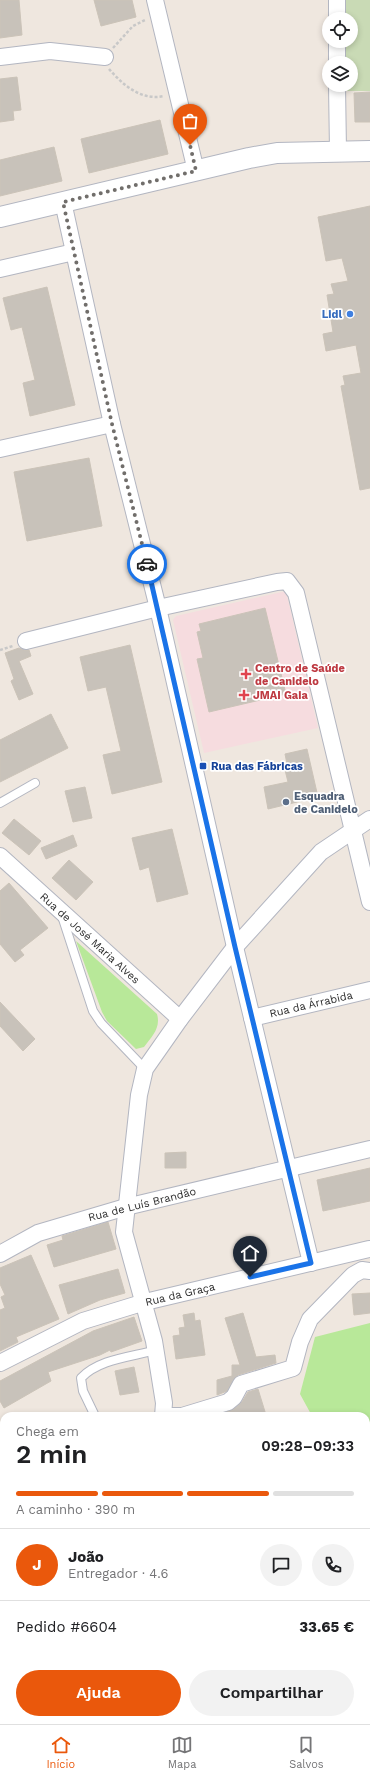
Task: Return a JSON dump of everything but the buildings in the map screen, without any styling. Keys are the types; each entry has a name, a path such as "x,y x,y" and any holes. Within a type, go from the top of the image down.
{"street":[{"path":"337,0 337,12"},
{"path":"156,7 196,171"},
{"path":"0,57 50,51 105,57"},
{"path":"337,92 338,151"},
{"path":"0,217 277,153 370,151"},
{"path":"63,202 112,424 158,608 235,947 311,1263"},
{"path":"0,269 74,252"},
{"path":"0,449 112,424"},
{"path":"26,641 158,608 287,581 296,593 370,902"},
{"path":"163,1412 164,1404 156,1350 145,1302 124,1232 144,1069 180,1018 235,947 321,852 370,819"},
{"name":"Rua de José Maria Alves","path":"0,856 60,912 180,1018"},
{"name":"Rua da Árrabida","path":"252,1018 370,990"},
{"name":"Rua de Luís Brandão","path":"0,1254 38,1233 126,1207 370,1149"},
{"name":"Rua da Graça","path":"0,1362 83,1321 145,1302 369,1249"},
{"path":"195,1412 228,1402 234,1397 241,1384 294,1368 300,1342 310,1319 353,1275 362,1270 370,1272"}],"lane":[{"path":"0,802 35,783"},
{"path":"60,912 92,1011 144,1069"},
{"path":"92,1412 83,1391 81,1378 88,1370 105,1363 156,1350"}],"path":[{"path":"156,7 133,26 105,57 108,67 116,77 132,91 153,98 176,92"}],"shaded area":[{"name":"Centro de Saúde de Canidelo","path":"286,591 318,728 204,753 173,620 176,616"}],"green space":[{"path":"346,0 370,0 370,91 358,91 358,56 345,56 345,48 358,48 358,12 345,12"},
{"path":"76,941 157,1014 157,1028 144,1047 136,1049 107,1021 102,1012"},
{"path":"370,1323 370,1412 310,1412 300,1394 315,1337"}],"way so far":[{"path":"147,564 112,424 63,202 196,171 190,145"}],"place":[{"name":"Lidl","path":"350,314"},
{"name":"Centro de Saúde de Canidelo","path":"246,674"},
{"name":"JMAI Gaia","path":"244,695"},
{"name":"Rua das Fábricas","path":"203,766"},
{"name":"Esquadra de Canidelo","path":"286,802"}],"route":[{"path":"147,564 235,947 311,1263 250,1277"}]}
